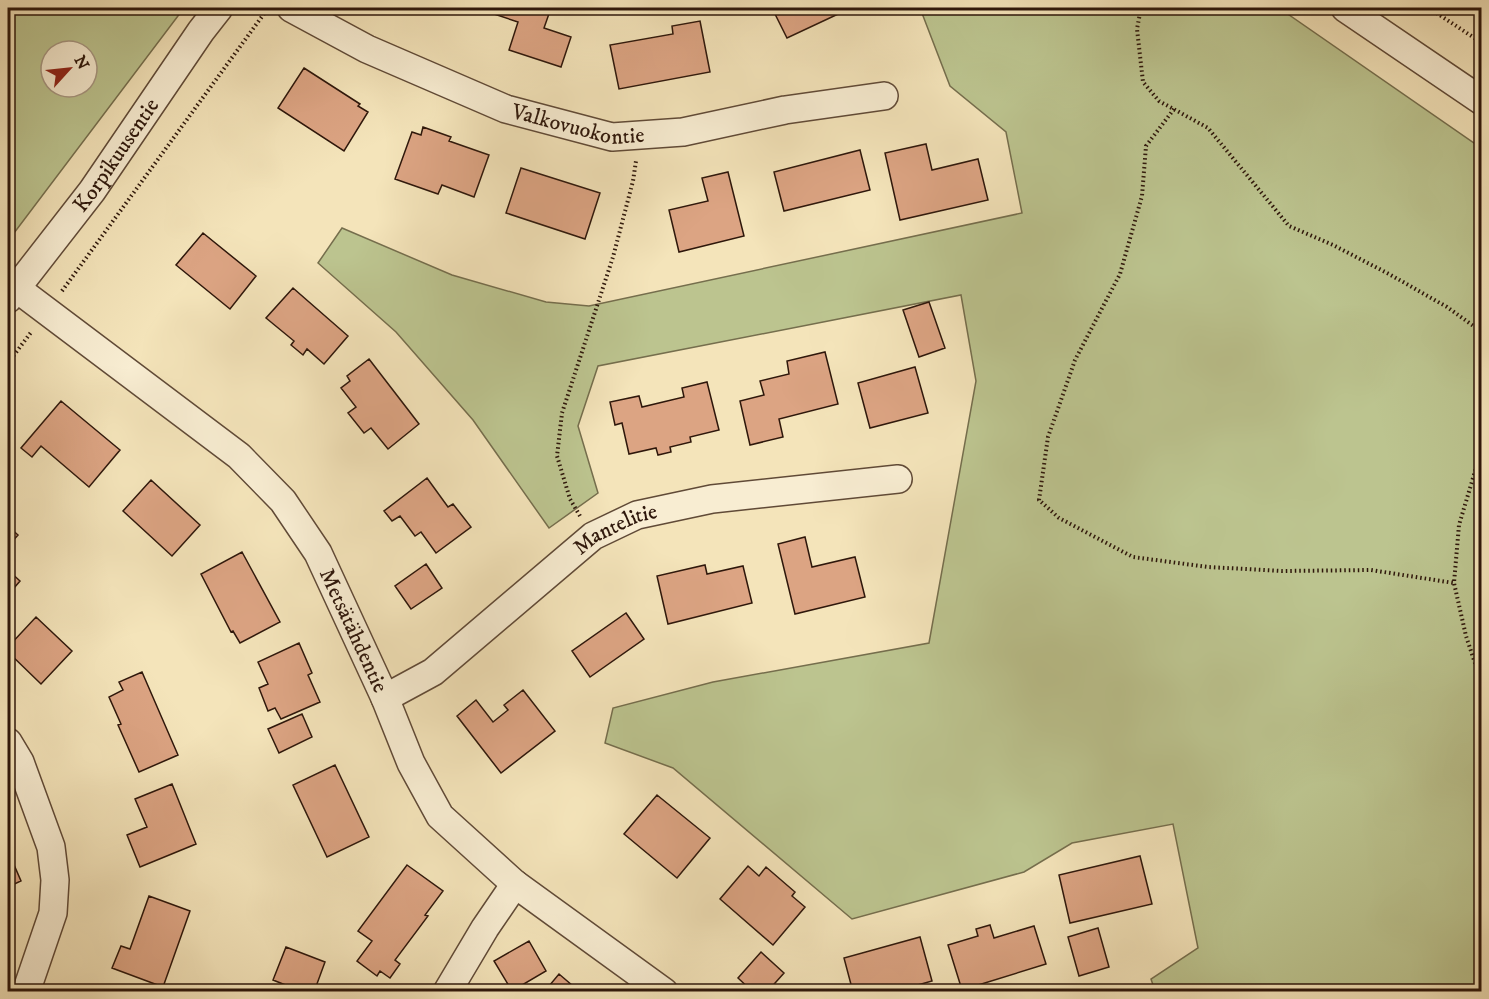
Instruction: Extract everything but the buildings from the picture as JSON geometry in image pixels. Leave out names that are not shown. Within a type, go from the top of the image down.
[{"type":"street","name":"Korpikuusentie","points":[[12,294],[92,191],[219,8]]},
{"type":"street","name":"Valkovuokontie","points":[[291,8],[367,50],[506,109],[612,137],[683,132],[785,110],[884,96]]},
{"type":"street","points":[[1346,8],[1482,101]]},
{"type":"street","name":"Metsätähdentie","points":[[12,294],[47,312],[239,456],[283,501],[318,553],[385,698],[411,763],[440,816],[515,884],[664,992]]},
{"type":"street","name":"Mantelitie","points":[[385,698],[434,672],[593,537],[637,515],[712,499],[898,479]]},
{"type":"street","points":[[8,742],[20,762],[48,837],[55,880],[53,913],[26,992]]},
{"type":"street","points":[[447,992],[485,928],[515,884]]},
{"type":"path","points":[[8,363],[269,8]]},
{"type":"path","points":[[1141,8],[1137,29],[1143,82],[1159,101],[1208,128],[1289,226],[1389,274],[1447,307],[1482,332]]},
{"type":"path","points":[[1429,8],[1482,43]]},
{"type":"path","points":[[1174,109],[1146,146],[1142,196],[1120,274],[1075,360],[1048,437],[1039,500],[1059,518],[1133,557],[1208,567],[1282,571],[1371,570],[1454,583]]},
{"type":"path","points":[[593,537],[570,499],[557,456],[559,434],[562,413],[613,256],[633,181],[640,135]]},
{"type":"path","points":[[1482,448],[1460,525],[1454,583],[1466,636],[1482,684]]},
{"type":"green space","points":[[8,8],[184,8],[8,241]]},
{"type":"green space","points":[[920,8],[1279,8],[1481,148],[1481,991],[1155,991],[1151,979],[1198,948],[1173,824],[1072,843],[1024,872],[852,919],[673,768],[605,743],[613,708],[713,682],[929,643],[976,381],[961,295],[598,366],[578,426],[598,493],[549,528],[473,420],[396,332],[318,263],[342,228],[452,275],[546,302],[589,306],[1022,213],[1006,132],[950,86]]}]
